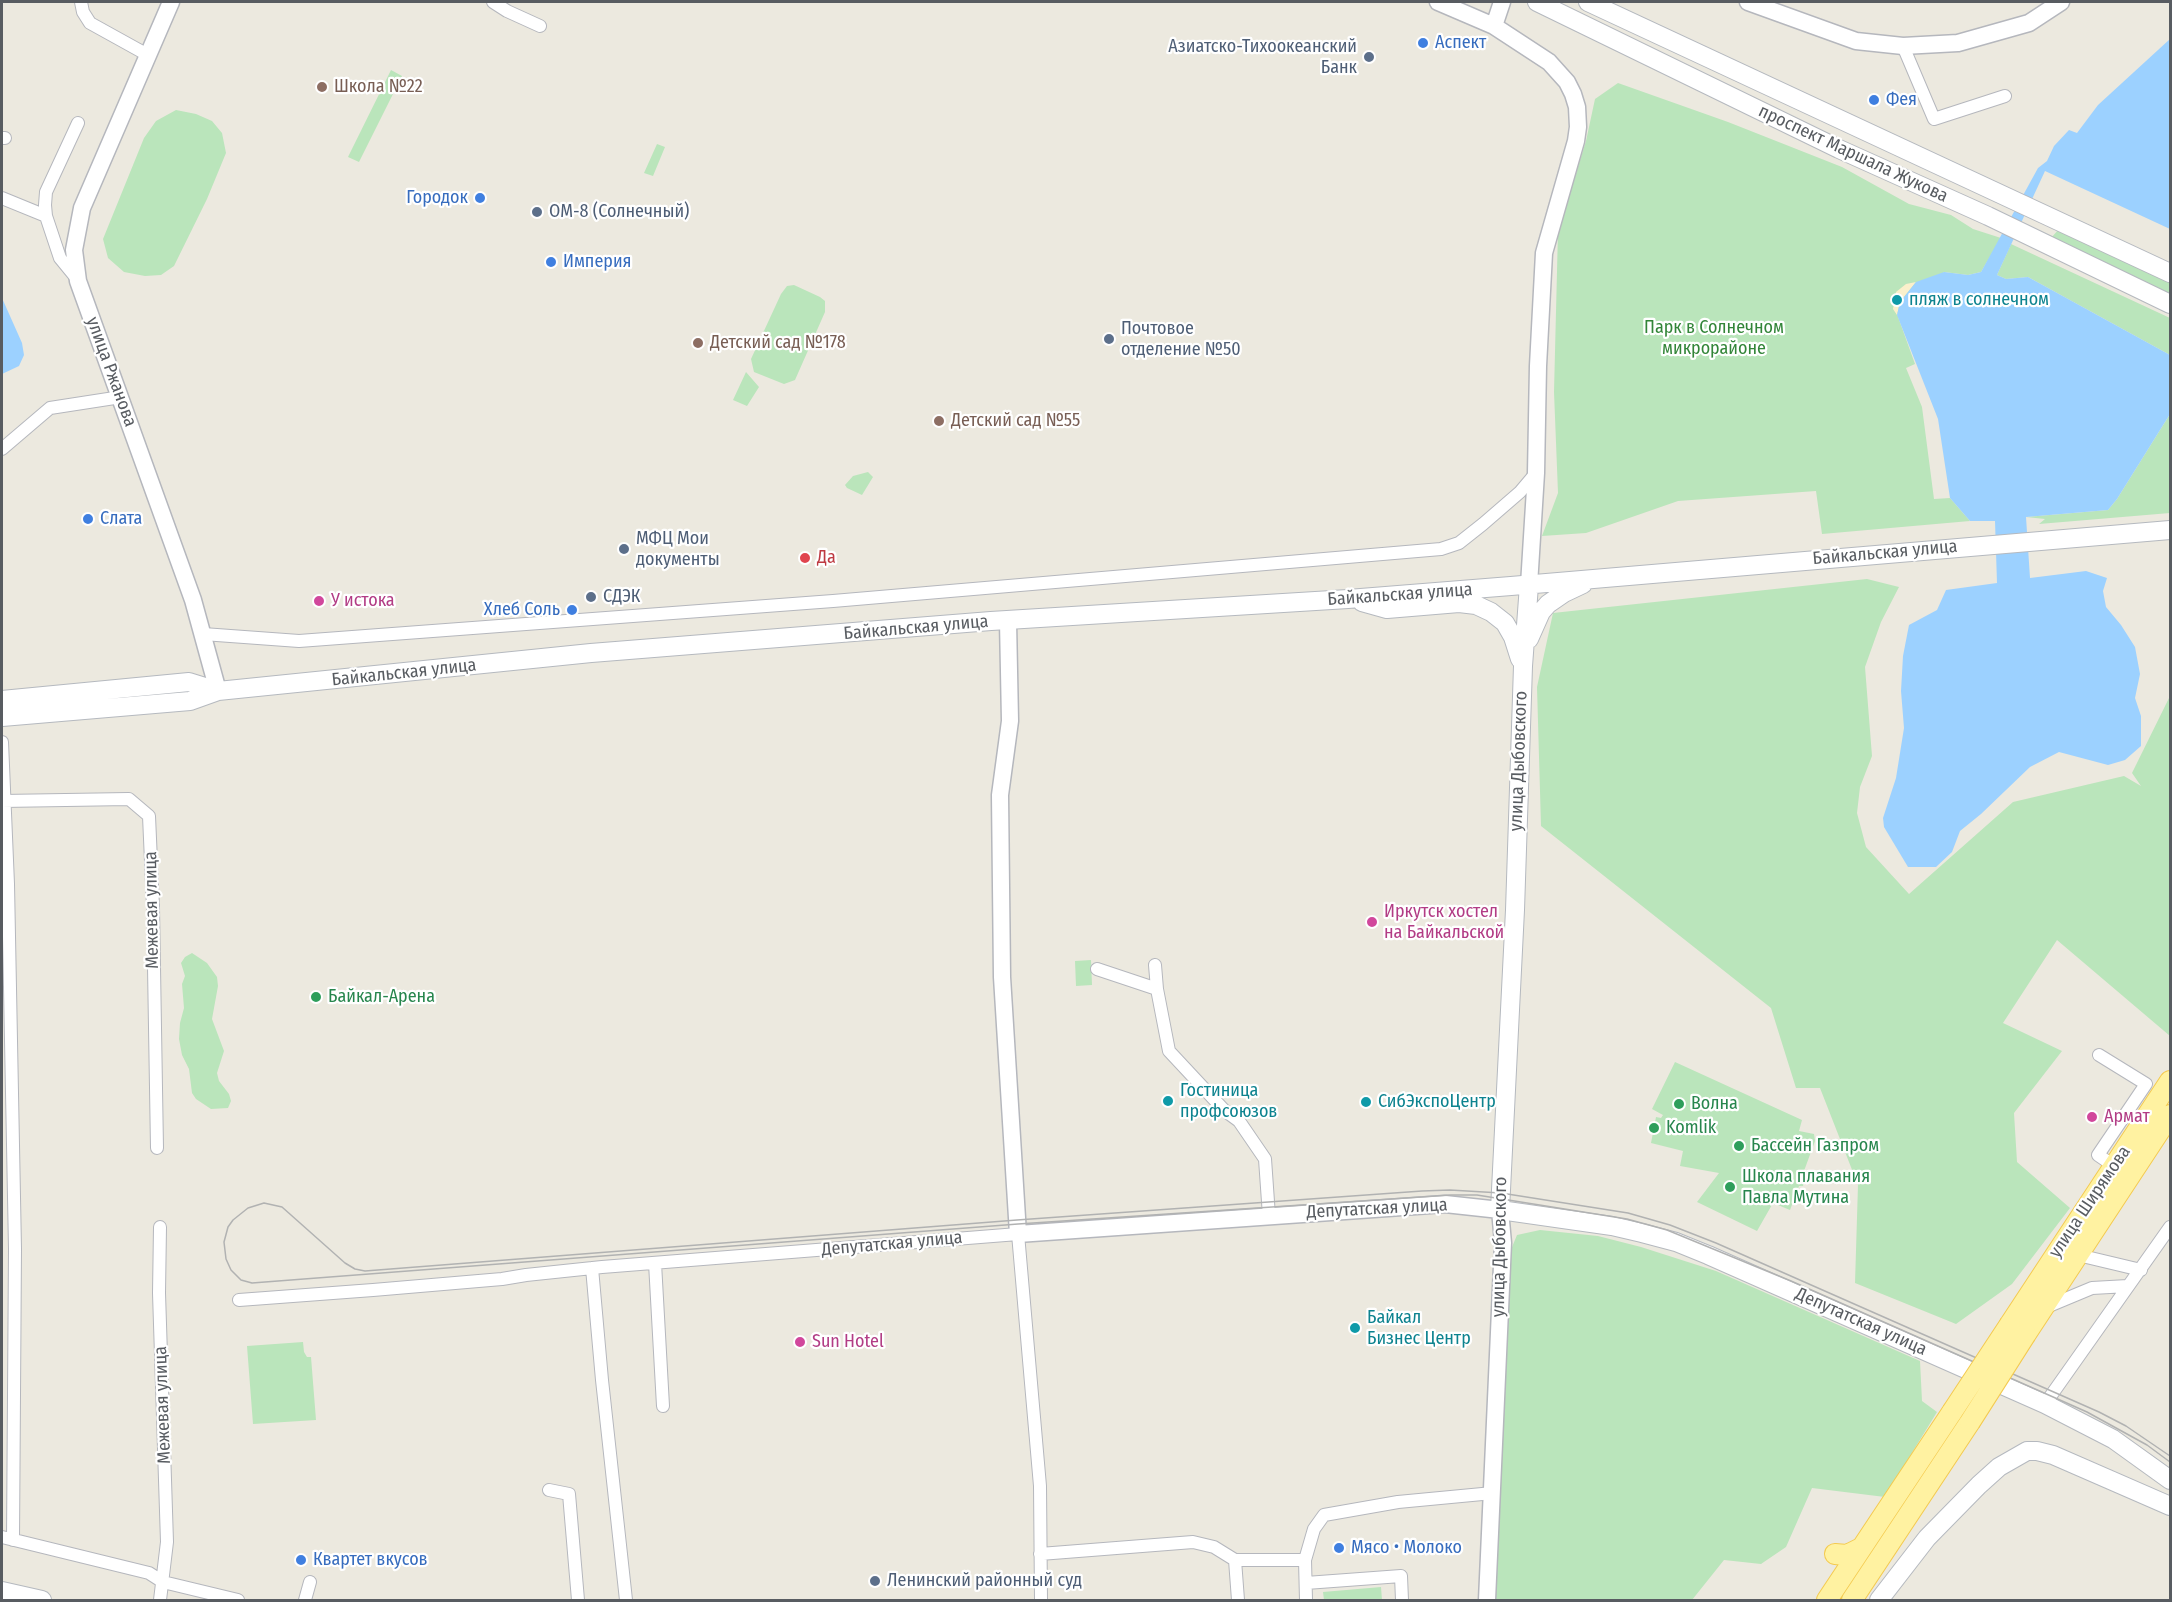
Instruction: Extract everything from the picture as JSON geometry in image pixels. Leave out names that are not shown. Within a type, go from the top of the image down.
[{"type":"main road","name":"проспект Маршала Жукова","points":[[1537,2],[1832,146],[1988,216],[2170,304]]},
{"type":"main road","name":"проспект Маршала Жукова","points":[[1588,2],[2170,273]]},
{"type":"main road","name":"Байкальская улица","points":[[2,717],[190,701],[218,691],[591,653],[1529,585],[1983,544],[2170,530]]},
{"type":"main road","points":[[1523,659],[1541,612],[1564,592],[1591,580]]},
{"type":"main road","name":"улица Дыбовского","points":[[1500,1210],[1515,910],[1523,659],[1529,585]]},
{"type":"main road","points":[[1348,599],[1387,609],[1458,603],[1476,605],[1491,612],[1505,623],[1523,659]]},
{"type":"main road","name":"Байкальская улица","points":[[2,700],[189,682],[218,691]]},
{"type":"main road","name":"улица Ширямова","points":[[2018,1329],[2057,1270],[2114,1166],[2170,1081]]},
{"type":"main road","name":"улица Ширямова","points":[[2018,1329],[2043,1308],[2057,1270],[2078,1255],[2170,1115]]},
{"type":"main road","name":"Депутатская улица","points":[[1500,1210],[1612,1226],[1676,1242],[2090,1425],[2125,1446],[2170,1480]]},
{"type":"main road","points":[[1827,1600],[1952,1412],[2018,1329]]},
{"type":"main road","points":[[1852,1600],[1971,1422],[2018,1329]]},
{"type":"main road","points":[[2121,1485],[2141,1481],[2145,1473],[2144,1467],[2125,1446]]},
{"type":"main road","points":[[1879,1600],[1927,1538],[1979,1485],[2014,1457],[2032,1450],[2052,1455],[2170,1506]]},
{"type":"main road","points":[[1835,1554],[1847,1555],[1861,1548]]},
{"type":"main road","points":[[2,1591],[42,1600]]},
{"type":"street","points":[[81,2],[83,12],[90,23],[146,54]]},
{"type":"street","name":"улица Ржанова","points":[[171,2],[146,54],[82,208],[74,250],[78,281],[121,397],[203,634],[218,691]]},
{"type":"street","points":[[493,2],[540,26]]},
{"type":"street","name":"улица Дыбовского","points":[[1438,2],[1494,26],[1549,62],[1567,82],[1577,107],[1576,141],[1544,253],[1538,366],[1536,473],[1529,585]]},
{"type":"street","points":[[1494,26],[1502,2]]},
{"type":"street","points":[[1748,2],[1856,40],[1903,46],[1958,43],[2029,23],[2061,2]]},
{"type":"street","points":[[1903,46],[1934,119],[2005,96]]},
{"type":"street","points":[[78,123],[46,192],[46,216],[60,258],[78,281]]},
{"type":"street","points":[[2,198],[46,216]]},
{"type":"street","points":[[2,449],[50,408],[121,397]]},
{"type":"street","points":[[203,634],[299,641],[833,601],[1441,549],[1459,543],[1483,524],[1520,492],[1536,473]]},
{"type":"street","points":[[1008,621],[1010,721],[1000,795],[1001,953],[1018,1234],[1040,1486],[1041,1600]]},
{"type":"street","points":[[2,742],[15,1249],[7,1539],[149,1573],[163,1582],[238,1600]]},
{"type":"street","name":"Межевая улица","points":[[3,801],[129,799],[149,816],[153,907],[157,1148]]},
{"type":"street","points":[[1155,965],[1157,989],[1169,1051],[1224,1110],[1239,1121],[1265,1159],[1269,1215]]},
{"type":"street","points":[[1096,969],[1157,989]]},
{"type":"street","points":[[2099,1055],[2146,1084],[2098,1155],[2114,1166]]},
{"type":"street","name":"Депутатская улица","points":[[239,1300],[502,1279],[592,1268],[1269,1215],[1445,1204],[1500,1210]]},
{"type":"street","name":"улица Дыбовского","points":[[1487,1600],[1503,1243],[1500,1210]]},
{"type":"street","name":"Межевая улица","points":[[160,1227],[159,1293],[167,1542],[160,1600]]},
{"type":"street","points":[[2045,1404],[2170,1227]]},
{"type":"street","points":[[2078,1255],[2141,1270]]},
{"type":"street","points":[[655,1263],[663,1406]]},
{"type":"street","points":[[592,1268],[626,1600]]},
{"type":"street","points":[[2043,1308],[2092,1288],[2128,1286]]},
{"type":"street","points":[[549,1490],[569,1494],[578,1600]]},
{"type":"street","points":[[1306,1600],[1305,1560],[1314,1529],[1324,1515],[1398,1502],[1493,1493]]},
{"type":"street","points":[[1040,1554],[1193,1542],[1214,1547],[1234,1560],[1305,1560]]},
{"type":"street","points":[[1234,1560],[1238,1600]]},
{"type":"street","points":[[1306,1583],[1401,1576],[1402,1600]]},
{"type":"street","points":[[305,1600],[310,1582]]},
{"type":"green space","points":[[391,70],[402,76],[359,162],[348,157]]},
{"type":"green space","name":"Парк в Солнечном микрорайоне","points":[[1618,83],[1728,122],[1842,167],[1909,204],[1951,215],[1973,229],[2001,238],[1981,272],[1968,275],[1944,272],[1897,314],[1915,364],[1906,368],[1922,407],[1934,499],[1950,498],[1970,521],[1822,534],[1816,491],[1678,501],[1586,533],[1542,536],[1558,493],[1554,392],[1558,231],[1586,141],[1595,99]]},
{"type":"green space","points":[[176,110],[196,114],[212,121],[222,133],[226,153],[207,199],[174,266],[161,275],[145,276],[124,272],[108,258],[103,239],[144,138],[156,121]]},
{"type":"green space","points":[[657,144],[665,147],[653,176],[644,173]]},
{"type":"green space","points":[[2059,229],[2170,281],[2170,295],[2051,238]]},
{"type":"green space","points":[[2011,244],[2170,318],[2170,355],[2028,277],[2006,279],[1997,275]]},
{"type":"green space","points":[[794,285],[825,301],[825,312],[795,380],[784,384],[754,372],[751,359],[781,294],[787,286]]},
{"type":"green space","points":[[746,372],[759,387],[747,406],[733,400]]},
{"type":"green space","points":[[2170,414],[2170,513],[2039,524],[2045,519],[2026,517],[2108,510]]},
{"type":"green space","points":[[868,472],[873,477],[862,495],[845,485],[853,476]]},
{"type":"green space","points":[[1867,579],[1899,587],[1881,622],[1865,667],[1872,756],[1860,787],[1857,813],[1866,847],[1909,894],[2013,802],[2124,776],[2141,786],[2132,773],[2170,696],[2170,1036],[2057,940],[2003,1023],[2062,1051],[2014,1113],[2017,1162],[2070,1208],[2012,1284],[1956,1324],[1855,1283],[1858,1185],[1820,1088],[1796,1088],[1771,1008],[1541,826],[1537,687],[1553,613]]},
{"type":"green space","points":[[192,953],[207,963],[217,977],[218,986],[212,1019],[224,1051],[217,1073],[219,1081],[229,1094],[231,1101],[228,1108],[211,1109],[196,1099],[192,1093],[189,1069],[182,1055],[179,1039],[184,1008],[182,984],[185,976],[181,963]]},
{"type":"green space","points":[[1091,960],[1092,985],[1076,986],[1075,961]]},
{"type":"green space","name":"Бассейн Газпром","points":[[1675,1062],[1802,1120],[1799,1131],[1814,1134],[1815,1141],[1804,1171],[1806,1172],[1803,1186],[1799,1186],[1790,1210],[1773,1203],[1757,1231],[1697,1202],[1719,1173],[1680,1166],[1683,1151],[1651,1143],[1656,1117],[1661,1118],[1663,1115],[1652,1109]]},
{"type":"green space","points":[[1540,1230],[1598,1236],[1716,1271],[1920,1361],[1922,1401],[1937,1412],[1885,1497],[1812,1488],[1786,1547],[1761,1564],[1724,1560],[1692,1600],[1495,1600],[1510,1252],[1517,1235]]},
{"type":"green space","points":[[303,1342],[304,1352],[307,1357],[311,1357],[316,1420],[253,1424],[247,1346]]},
{"type":"green space","points":[[1381,1587],[1382,1600],[1324,1600],[1323,1592]]},
{"type":"sand","name":"пляж в солнечном","points":[[1916,282],[1900,302],[1897,315],[1893,309],[1896,292],[1906,284]]},
{"type":"water","points":[[2170,39],[2170,229],[2045,171],[1997,275],[2006,279],[2028,277],[2170,355],[2170,414],[2108,510],[2026,517],[2030,578],[2086,571],[2107,578],[2103,591],[2106,607],[2135,647],[2140,674],[2135,698],[2141,716],[2141,746],[2125,760],[2108,765],[2059,752],[2030,767],[1960,831],[1952,852],[1936,867],[1908,867],[1884,827],[1883,818],[1896,778],[1904,728],[1901,691],[1903,656],[1909,625],[1937,610],[1946,590],[1997,583],[1995,521],[1970,521],[1950,498],[1938,419],[1897,315],[1900,302],[1916,282],[1944,272],[1968,275],[1981,272],[2038,168],[2047,161],[2054,146],[2069,130],[2077,133],[2098,105]]},
{"type":"water","points":[[2,298],[22,343],[24,355],[19,366],[2,374]]},
{"type":"tram line","points":[[2170,1456],[2126,1426],[2099,1412],[1716,1243],[1670,1225],[1628,1213],[1501,1193],[1422,1191],[365,1271],[355,1269],[345,1263],[282,1207],[264,1203],[248,1208],[233,1220],[228,1227],[224,1242],[226,1259],[231,1270],[241,1280],[252,1283],[1018,1224],[1477,1195],[1627,1219],[1667,1230],[1791,1281],[2087,1412],[2147,1445],[2170,1462]]},
{"type":"place","name":"Аспект","points":[[1423,43]]},
{"type":"place","name":"Азиатско-Тихоокеанский Банк","points":[[1369,57]]},
{"type":"place","name":"Школа №22","points":[[322,87]]},
{"type":"place","name":"Фея","points":[[1874,100]]},
{"type":"place","name":"Городок","points":[[480,198]]},
{"type":"place","name":"ОМ-8 (Солнечный)","points":[[537,212]]},
{"type":"place","name":"Империя","points":[[551,262]]},
{"type":"place","name":"пляж в солнечном","points":[[1897,300]]},
{"type":"place","name":"Почтовое отделение №50","points":[[1109,339]]},
{"type":"place","name":"Детский сад №178","points":[[698,343]]},
{"type":"place","name":"Детский сад №55","points":[[939,421]]},
{"type":"place","name":"Слата","points":[[88,519]]},
{"type":"place","name":"МФЦ Мои документы","points":[[624,549]]},
{"type":"place","name":"Да","points":[[805,558]]},
{"type":"place","name":"СДЭК","points":[[591,597]]},
{"type":"place","name":"У истока","points":[[319,601]]},
{"type":"place","name":"Хлеб Соль","points":[[572,610]]},
{"type":"place","name":"Иркутск хостел на Байкальской","points":[[1372,922]]},
{"type":"place","name":"Байкал-Арена","points":[[316,997]]},
{"type":"place","name":"Гостиница профсоюзов","points":[[1168,1101]]},
{"type":"place","name":"СибЭкспоЦентр","points":[[1366,1102]]},
{"type":"place","name":"Волна","points":[[1679,1104]]},
{"type":"place","name":"Армат","points":[[2092,1117]]},
{"type":"place","name":"Komlik","points":[[1654,1128]]},
{"type":"place","name":"Бассейн Газпром","points":[[1739,1146]]},
{"type":"place","name":"Школа плавания Павла Мутина","points":[[1730,1187]]},
{"type":"place","name":"Байкал Бизнес Центр","points":[[1355,1328]]},
{"type":"place","name":"Sun Hotel","points":[[800,1342]]},
{"type":"place","name":"Мясо • Молоко","points":[[1339,1548]]},
{"type":"place","name":"Квартет вкусов","points":[[301,1560]]},
{"type":"place","name":"Ленинский районный суд","points":[[875,1581]]}]
